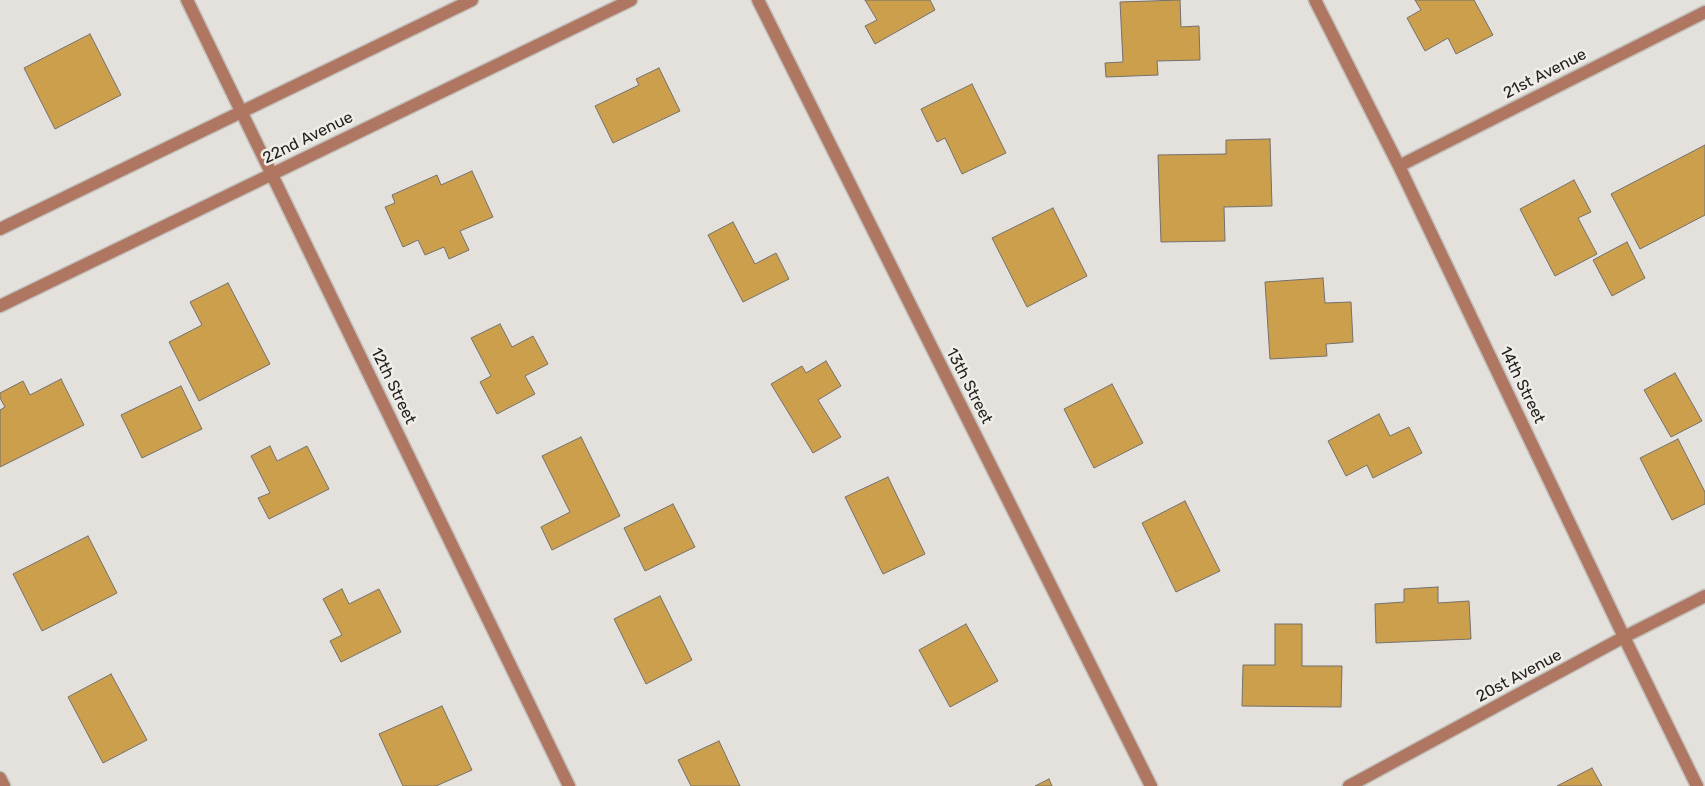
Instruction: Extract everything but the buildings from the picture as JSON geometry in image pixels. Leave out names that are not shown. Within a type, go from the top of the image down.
[{"type":"street","name":"12th Street","points":[[187,0],[569,786]]},
{"type":"street","points":[[0,229],[472,0]]},
{"type":"street","name":"22nd Avenue","points":[[0,306],[631,0]]},
{"type":"street","name":"13th Street","points":[[758,0],[1151,786]]},
{"type":"street","name":"14th Street","points":[[1315,0],[1399,166],[1624,637],[1698,786]]},
{"type":"street","name":"21st Avenue","points":[[1399,166],[1705,12]]},
{"type":"street","name":"20st Avenue","points":[[1349,786],[1624,637],[1705,596]]},
{"type":"street","points":[[0,778],[4,786]]}]
